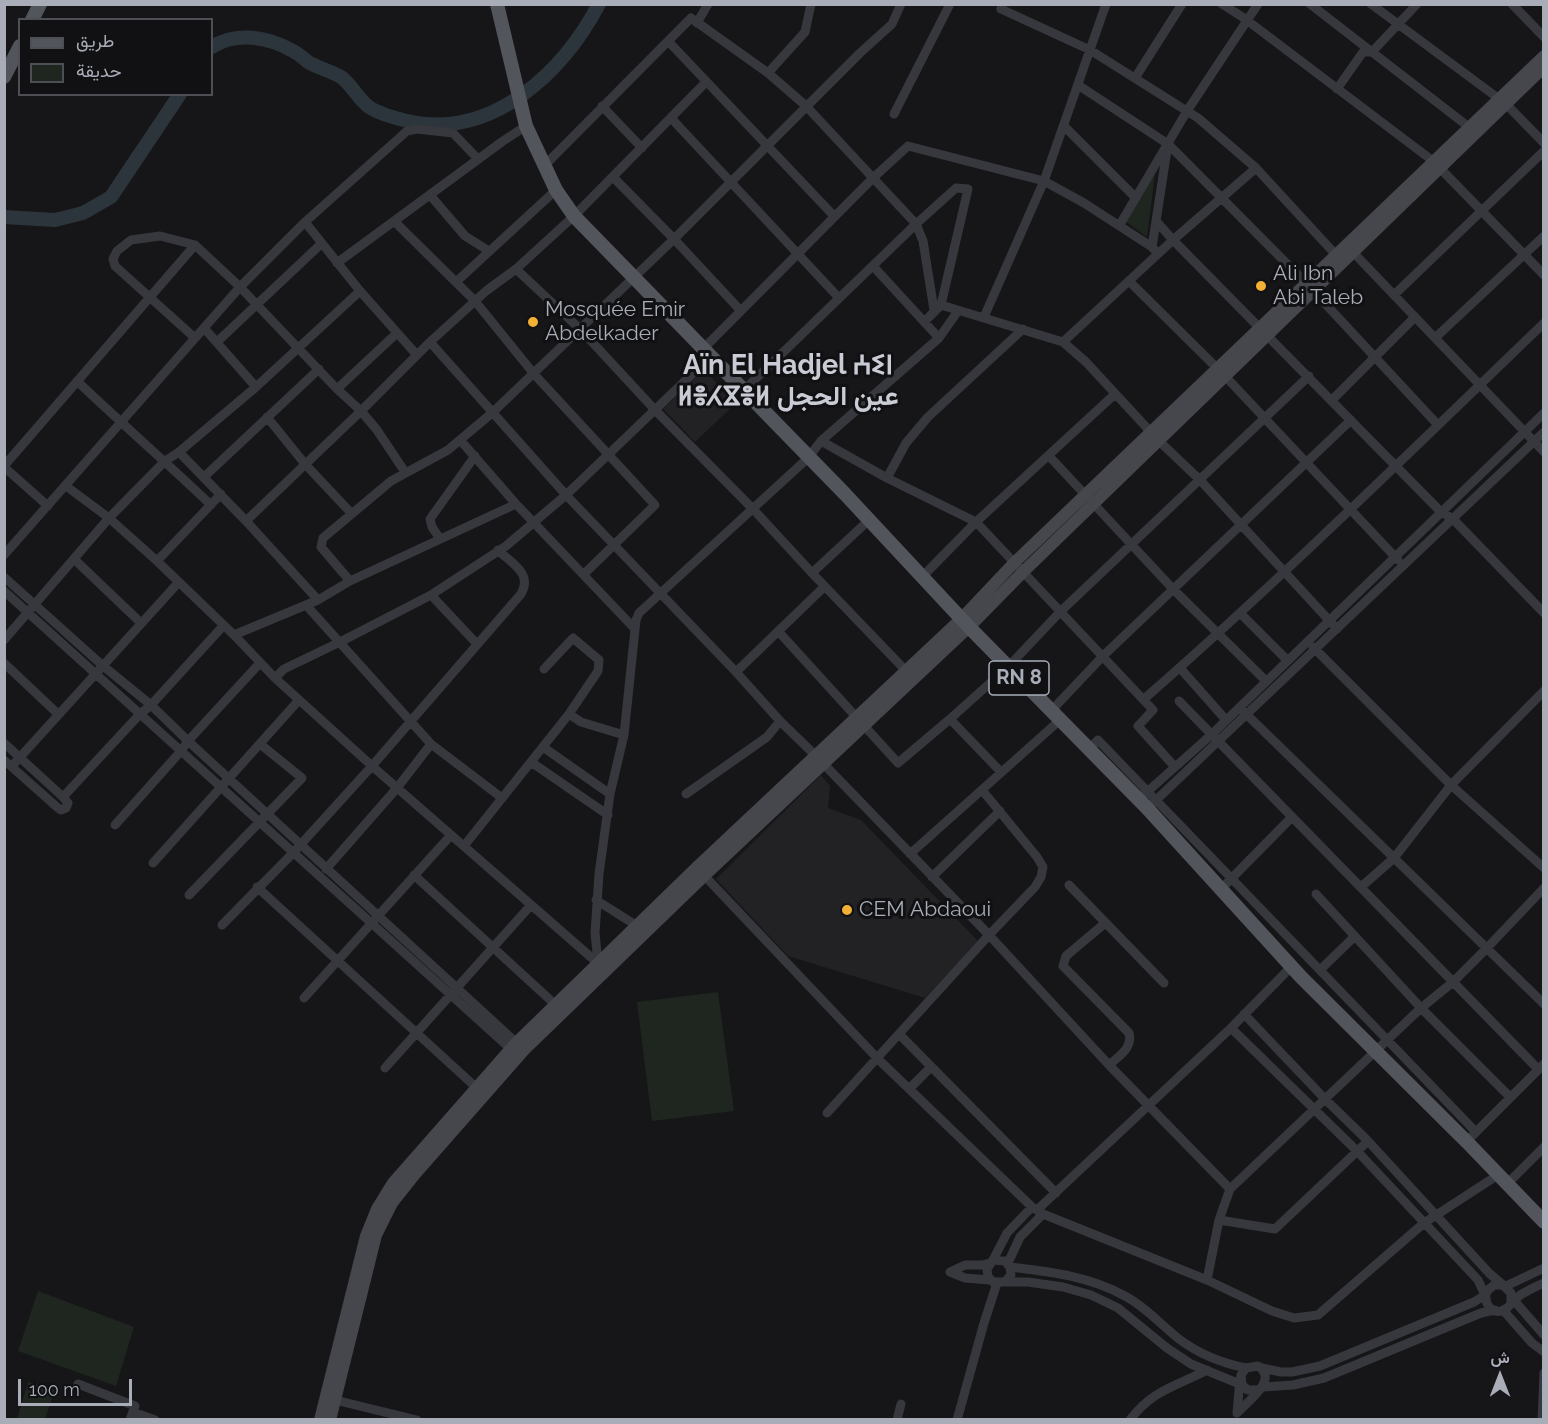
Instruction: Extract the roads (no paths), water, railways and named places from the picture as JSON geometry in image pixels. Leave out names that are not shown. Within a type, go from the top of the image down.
[{"type":"main road","points":[[33,18],[40,4]]},
{"type":"main road","name":"RN 8","points":[[497,4],[525,121],[556,190],[574,216],[1008,667],[1089,749],[1147,800],[1221,889],[1301,977],[1376,1051],[1471,1137],[1502,1179],[1544,1222]]},
{"type":"main road","points":[[4,77],[18,50]]},
{"type":"main road","points":[[320,1419],[366,1236],[377,1209],[393,1183],[517,1049],[642,929],[815,755],[861,721],[910,675],[1502,101],[1544,56]]},
{"type":"main road","points":[[1502,101],[1544,68]]},
{"type":"main road","points":[[1309,287],[1336,255],[1349,248]]},
{"type":"main road","points":[[700,871],[824,765],[861,721]]},
{"type":"main road","points":[[330,1419],[376,1235],[393,1203],[414,1173],[480,1091]]},
{"type":"street","points":[[698,23],[708,4]]},
{"type":"street","points":[[768,73],[805,32],[811,4]]},
{"type":"street","points":[[350,581],[323,552],[321,543],[323,538],[405,472],[448,450],[492,413],[581,330],[860,52],[892,24],[902,4]]},
{"type":"street","points":[[894,114],[950,4]]},
{"type":"street","points":[[1003,4],[1001,9],[1090,50],[1198,118],[1256,168],[1336,255]]},
{"type":"street","points":[[984,317],[1044,181],[1106,4]]},
{"type":"street","points":[[1135,78],[1182,4]]},
{"type":"street","points":[[1222,4],[1436,164],[1544,275]]},
{"type":"street","points":[[1119,226],[1187,111],[1258,4]]},
{"type":"street","points":[[1310,4],[1472,130]]},
{"type":"street","points":[[1371,4],[1397,26],[1502,101],[1544,143]]},
{"type":"street","points":[[1337,88],[1363,52],[1372,52],[1417,4]]},
{"type":"street","points":[[1512,4],[1544,38]]},
{"type":"street","points":[[544,166],[691,18],[768,73],[806,106],[916,224],[923,242],[938,308]]},
{"type":"street","points":[[668,41],[834,216]]},
{"type":"street","points":[[246,521],[361,411],[416,354],[574,216],[706,82]]},
{"type":"street","points":[[1078,86],[1168,144],[1309,287],[1438,425]]},
{"type":"street","points":[[602,106],[642,148]]},
{"type":"street","points":[[671,118],[839,298]]},
{"type":"street","points":[[337,263],[478,159],[525,121]]},
{"type":"street","points":[[1064,126],[1136,198]]},
{"type":"street","points":[[4,555],[240,287],[305,222],[411,130],[453,133],[478,159]]},
{"type":"street","points":[[1155,251],[1156,221],[1168,144]]},
{"type":"street","points":[[275,678],[284,669],[430,595],[498,550],[567,495],[655,410],[741,311],[834,216],[908,146],[1044,181],[1084,203],[1155,251]]},
{"type":"street","points":[[1394,295],[1544,152]]},
{"type":"street","points":[[1063,342],[1129,282],[1155,251],[1173,240],[1256,168]]},
{"type":"street","points":[[613,177],[674,238],[741,311]]},
{"type":"street","points":[[743,392],[956,188],[969,189],[938,308],[924,322]]},
{"type":"street","points":[[456,282],[556,190]]},
{"type":"street","points":[[430,195],[465,236],[489,251]]},
{"type":"street","points":[[394,221],[475,301],[534,374],[655,505],[584,574]]},
{"type":"street","points":[[1156,221],[1441,512],[1453,519],[1544,613]]},
{"type":"street","points":[[305,222],[360,291],[416,354]]},
{"type":"street","points":[[195,338],[115,266],[113,259],[117,251],[130,240],[160,236],[195,245],[240,287],[337,389],[361,411],[377,430],[405,472]]},
{"type":"street","points":[[1435,338],[1544,236]]},
{"type":"street","points":[[217,342],[321,244]]},
{"type":"street","points":[[48,506],[4,467],[195,245]]},
{"type":"street","points":[[1349,248],[1544,452]]},
{"type":"street","points":[[873,266],[939,338]]},
{"type":"street","points":[[516,269],[581,330],[910,675]]},
{"type":"street","points":[[1129,282],[1221,372],[1403,566]]},
{"type":"street","points":[[4,640],[109,518],[165,461],[179,452],[256,387],[360,291]]},
{"type":"street","points":[[938,308],[984,317],[1063,342],[1086,362],[1200,480],[1337,629]]},
{"type":"street","points":[[601,967],[595,933],[596,900],[610,794],[624,735],[635,628],[639,614],[808,458],[821,441],[939,338],[958,311]]},
{"type":"street","points":[[1332,400],[1415,318]]},
{"type":"street","points":[[1144,699],[1240,613],[1544,323]]},
{"type":"street","points":[[204,328],[256,387]]},
{"type":"street","points":[[887,478],[906,443],[928,417],[1023,329]]},
{"type":"street","points":[[337,389],[397,333]]},
{"type":"street","points":[[429,342],[567,495],[780,721],[1230,1189]]},
{"type":"street","points":[[204,477],[319,369]]},
{"type":"street","points":[[778,631],[898,763],[1008,667],[1060,612],[1309,376]]},
{"type":"street","points":[[77,381],[211,505]]},
{"type":"street","points":[[922,577],[975,522],[1115,394]]},
{"type":"street","points":[[1147,800],[1175,767],[1214,738],[1226,720],[1243,711],[1266,681],[1287,660],[1544,414]]},
{"type":"street","points":[[267,417],[304,464],[352,514]]},
{"type":"street","points":[[910,854],[1001,772],[1056,715],[1103,656],[1351,420]]},
{"type":"street","points":[[1147,800],[1243,711],[1315,650],[1544,432]]},
{"type":"street","points":[[461,441],[516,504],[635,628]]},
{"type":"street","points":[[821,441],[887,478],[975,522],[1153,710],[1138,726],[1175,767]]},
{"type":"street","points":[[179,452],[318,600]]},
{"type":"street","points":[[440,539],[430,519],[475,456]]},
{"type":"street","points":[[1048,456],[1173,588],[1266,681]]},
{"type":"street","points":[[66,486],[109,518],[157,561],[299,700],[601,967]]},
{"type":"street","points":[[157,561],[221,495]]},
{"type":"street","points":[[234,635],[318,600],[350,581],[516,504]]},
{"type":"street","points":[[812,573],[869,520]]},
{"type":"street","points":[[222,925],[301,845],[521,594],[527,581],[524,574],[498,550]]},
{"type":"street","points":[[74,559],[141,623]]},
{"type":"street","points":[[4,577],[152,705],[229,779],[293,853],[375,919]]},
{"type":"street","points":[[4,743],[20,757],[63,797],[68,804],[66,808],[61,810],[8,763],[20,757],[102,664],[178,583]]},
{"type":"street","points":[[736,672],[824,587]]},
{"type":"street","points":[[4,591],[221,788],[301,845],[375,919],[517,1049]]},
{"type":"street","points":[[430,595],[477,644]]},
{"type":"street","points":[[306,605],[431,744],[502,798]]},
{"type":"street","points":[[1240,613],[1287,660]]},
{"type":"street","points":[[63,797],[140,714],[152,705],[223,626]]},
{"type":"street","points":[[464,846],[569,714],[598,671],[599,660],[573,638],[544,669]]},
{"type":"street","points":[[1307,641],[1451,785],[1544,868]]},
{"type":"street","points":[[4,663],[58,714]]},
{"type":"street","points":[[115,825],[259,663]]},
{"type":"street","points":[[1180,668],[1226,720]]},
{"type":"street","points":[[1361,887],[1394,858],[1451,785],[1544,690]]},
{"type":"street","points":[[153,863],[299,700]]},
{"type":"street","points":[[1147,800],[1232,879],[1320,970],[1387,1040],[1471,1137],[1540,1067],[1453,982],[1179,701]]},
{"type":"street","points":[[1243,711],[1544,1004]]},
{"type":"street","points":[[569,714],[580,722],[624,735]]},
{"type":"street","points":[[950,718],[1001,772]]},
{"type":"street","points":[[686,794],[767,737],[780,721]]},
{"type":"street","points":[[189,895],[302,778],[260,744]]},
{"type":"street","points":[[326,868],[397,788],[431,744]]},
{"type":"street","points":[[543,747],[610,794]]},
{"type":"street","points":[[531,762],[608,815]]},
{"type":"street","points":[[827,1113],[900,1035],[988,935],[1035,887],[1041,877],[1043,867],[981,790]]},
{"type":"street","points":[[932,877],[1000,811]]},
{"type":"street","points":[[1221,889],[1292,817]]},
{"type":"street","points":[[304,998],[451,835]]},
{"type":"street","points":[[700,871],[878,1059],[1037,1210],[1207,1280],[1272,1311],[1294,1318],[1317,1315],[1424,1223],[1502,1179],[1544,1147]]},
{"type":"street","points":[[414,875],[559,1008]]},
{"type":"street","points":[[1069,885],[1104,924],[1164,983]]},
{"type":"street","points":[[257,887],[480,1091]]},
{"type":"street","points":[[1207,1280],[1219,1220],[1230,1189],[1421,1008],[1453,982],[1544,888]]},
{"type":"street","points":[[1316,894],[1421,1008],[1510,1098]]},
{"type":"street","points":[[596,900],[642,929]]},
{"type":"street","points":[[385,1068],[531,905]]},
{"type":"street","points":[[1104,924],[1066,956],[1063,966],[1129,1033],[1131,1040],[1129,1046],[1109,1065]]},
{"type":"street","points":[[1320,970],[1354,937]]},
{"type":"street","points":[[998,1282],[987,1273],[1007,1233],[1037,1210],[1149,1106],[1292,966]]},
{"type":"street","points":[[1244,1014],[1368,1141],[1489,1273],[1505,1285],[1512,1300],[1544,1335]]},
{"type":"street","points":[[1231,1028],[1357,1151],[1478,1280],[1487,1304],[1499,1310],[1544,1352]]},
{"type":"street","points":[[900,1035],[1056,1193]]},
{"type":"street","points":[[909,1089],[931,1067]]},
{"type":"street","points":[[1219,1220],[1275,1229],[1368,1141]]},
{"type":"street","points":[[957,1419],[998,1282],[1011,1275],[1009,1265],[1020,1237],[1037,1210]]},
{"type":"street","points":[[1544,1268],[1505,1285],[1494,1285],[1474,1302],[1320,1366],[1292,1372],[1281,1372],[1254,1365],[1246,1368],[1207,1357],[1191,1347],[1148,1310],[1126,1296],[1096,1282],[1066,1274],[1009,1265],[1001,1259],[982,1265],[965,1266],[950,1272],[965,1278],[1064,1287],[1091,1295],[1118,1308],[1167,1348],[1205,1371],[1240,1382],[1248,1390],[1293,1385],[1324,1378],[1481,1313],[1499,1310],[1521,1294],[1544,1283]]},
{"type":"street","points":[[1130,1419],[1138,1408],[1151,1397],[1165,1388],[1205,1371],[1218,1360]]},
{"type":"street","points":[[1236,1416],[1240,1382],[1246,1368]]},
{"type":"street","points":[[1236,1416],[1266,1380],[1262,1368]]},
{"type":"street","points":[[1542,1419],[1544,1373]]},
{"type":"street","points":[[78,1384],[135,1406],[132,1416],[155,1419]]},
{"type":"street","points":[[335,1400],[417,1419]]},
{"type":"street","points":[[897,1419],[901,1404]]},
{"type":"waterway","points":[[213,46],[231,39],[242,38],[274,42],[295,52],[308,62],[341,77],[365,104],[374,110],[412,122],[442,124],[471,120],[498,110],[523,94],[546,75],[566,53],[599,4]]},
{"type":"waterway","points":[[4,217],[55,220],[83,213],[111,197],[179,96]]},
{"type":"place","name":"Ali Ibn Abi Taleb","points":[[1261,286]]},
{"type":"place","name":"Mosquée Emir Abdelkader","points":[[533,322]]},
{"type":"place","name":"CEM Abdaoui","points":[[847,910]]},
{"type":"district","name":"Aïn El Hadjel ⵄⵉⵏ ⵍⴻⵃⴵⴻⵍ عين الحجل","points":[[788,382]]}]
